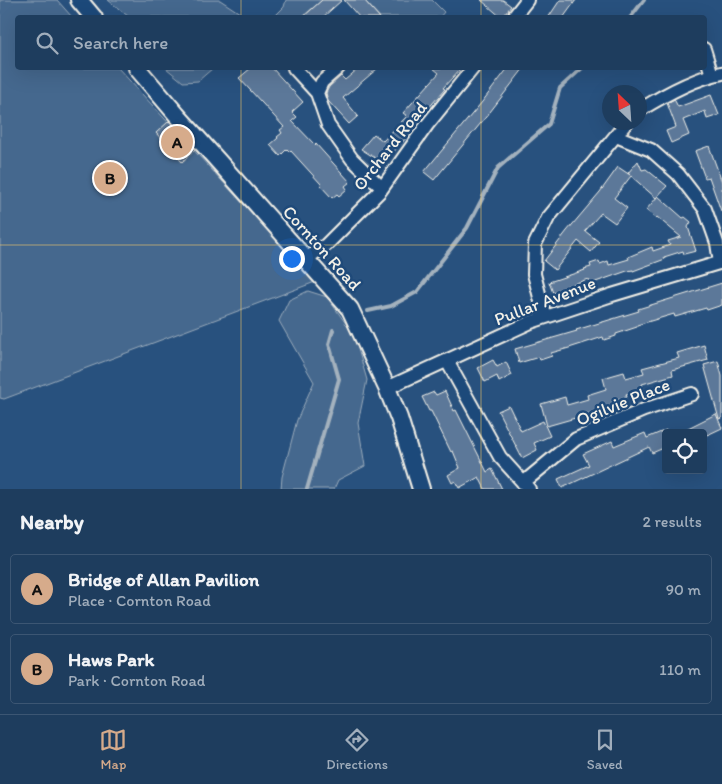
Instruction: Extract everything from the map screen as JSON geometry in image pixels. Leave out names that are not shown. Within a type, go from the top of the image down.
[{"type":"main road","points":[[79,0],[92,15]]},
{"type":"main road","name":"Cornton Road","points":[[138,70],[350,309],[400,418],[421,489]]},
{"type":"street","points":[[515,15],[527,0]]},
{"type":"street","points":[[647,106],[666,94],[717,74],[707,55]]},
{"type":"street","points":[[296,70],[317,93],[328,125],[352,158],[382,188]]},
{"type":"street","points":[[317,93],[322,82],[336,70]]},
{"type":"street","name":"Orchard Road","points":[[306,259],[326,245],[382,188],[427,125],[471,70]]},
{"type":"street","points":[[545,317],[534,274],[535,244],[548,218],[621,130]]},
{"type":"street","points":[[616,136],[651,150],[678,174],[705,209],[717,243],[721,263]]},
{"type":"street","name":"Pullar Avenue","points":[[387,388],[531,322],[612,295],[721,263]]},
{"type":"street","points":[[447,361],[500,457],[526,486]]},
{"type":"street","name":"Ogilvie Place","points":[[526,486],[576,439],[644,410],[692,394]]},
{"type":"shaded area","points":[[0,0],[57,0],[70,15],[15,15],[15,70],[120,70],[315,282],[4,399],[0,398]]},
{"type":"shaded area","points":[[108,0],[220,0],[243,15],[127,15]]},
{"type":"shaded area","points":[[286,0],[322,0],[304,15],[276,15],[284,7]]},
{"type":"shaded area","points":[[364,0],[432,0],[444,12],[442,15],[378,15]]},
{"type":"shaded area","points":[[168,70],[211,70],[198,81],[183,82]]},
{"type":"shaded area","points":[[308,291],[327,297],[354,335],[367,380],[358,423],[365,466],[338,480],[334,489],[281,489],[282,477],[297,420],[314,382],[279,321],[289,300]]},
{"type":"building","points":[[322,0],[342,0],[325,15],[305,15]]},
{"type":"building","points":[[344,0],[364,0],[377,15],[357,15]]},
{"type":"building","points":[[481,0],[503,0],[511,6],[504,15],[498,15]]},
{"type":"building","points":[[560,0],[576,0],[565,15],[550,15]]},
{"type":"building","points":[[249,70],[274,70],[303,102],[292,112],[297,117],[292,121],[316,144],[350,182],[345,186],[347,189],[339,196],[337,194],[332,198],[291,151],[287,149],[280,156],[270,145],[282,133],[280,130],[284,127],[239,78]]},
{"type":"building","points":[[357,70],[376,70],[343,98],[358,116],[349,124],[328,101],[326,93],[329,87],[341,76],[345,80]]},
{"type":"building","points":[[435,70],[459,70],[407,133],[409,135],[383,163],[361,149],[374,134],[383,141],[407,116],[403,113],[439,73]]},
{"type":"building","points":[[506,70],[522,70],[434,180],[424,172]]},
{"type":"building","points":[[711,95],[719,115],[707,119],[705,111],[683,120],[689,135],[671,143],[666,131],[676,127],[667,103],[674,99],[678,107]]},
{"type":"building","points":[[169,121],[195,150],[182,162],[156,133]]},
{"type":"building","points":[[709,146],[722,182],[722,211],[709,177],[705,178],[695,151]]},
{"type":"building","points":[[638,161],[642,170],[646,169],[667,186],[656,198],[631,176],[614,198],[627,208],[615,223],[601,213],[585,231],[599,242],[591,252],[578,241],[555,270],[544,261],[618,167],[630,175],[628,173]]},
{"type":"building","points":[[658,196],[683,218],[685,217],[691,222],[688,227],[696,251],[684,254],[683,251],[633,271],[627,271],[590,284],[588,279],[553,293],[549,282],[585,270],[591,267],[590,264],[599,261],[600,264],[608,261],[609,265],[629,259],[628,257],[652,247],[653,251],[670,245],[668,241],[681,237],[646,210]]},
{"type":"building","points":[[722,283],[722,305],[675,317],[674,314],[637,325],[637,327],[604,340],[603,337],[551,353],[552,356],[540,360],[539,357],[519,363],[515,349],[577,331],[639,311],[638,309]]},
{"type":"building","points":[[704,345],[708,360],[672,370],[673,375],[642,384],[643,389],[626,394],[627,397],[612,401],[614,407],[547,426],[541,404],[565,397],[567,405],[588,399],[587,395],[606,389],[603,378],[624,372],[626,378],[644,373],[642,368],[679,358],[677,353]]},
{"type":"building","points":[[493,360],[497,367],[506,362],[512,375],[499,382],[497,376],[485,382],[478,368]]},
{"type":"building","points":[[718,361],[722,376],[722,418],[719,419],[704,365]]},
{"type":"building","points":[[445,391],[487,472],[492,469],[502,489],[485,489],[479,477],[459,488],[455,481],[452,483],[448,475],[460,468],[453,451],[451,452],[422,397],[434,392],[436,395]]},
{"type":"building","points":[[509,406],[521,431],[543,421],[550,436],[534,443],[537,450],[522,458],[498,411]]},
{"type":"building","points":[[716,414],[722,428],[707,435],[707,429],[686,429]]},
{"type":"building","points":[[662,432],[662,449],[652,453],[649,447],[562,488],[558,479],[589,465],[583,454],[612,441],[614,446],[645,433],[647,438]]},
{"type":"waterway","points":[[632,15],[644,0]]},
{"type":"waterway","points":[[368,311],[391,306],[417,292],[467,228],[498,168],[549,124],[560,88],[580,70]]},
{"type":"waterway","points":[[307,489],[339,379],[329,344],[333,330]]},
{"type":"place","name":"Bridge of Allan Pavilion","points":[[177,142]]},
{"type":"place","name":"Haws Park","points":[[110,178]]}]
